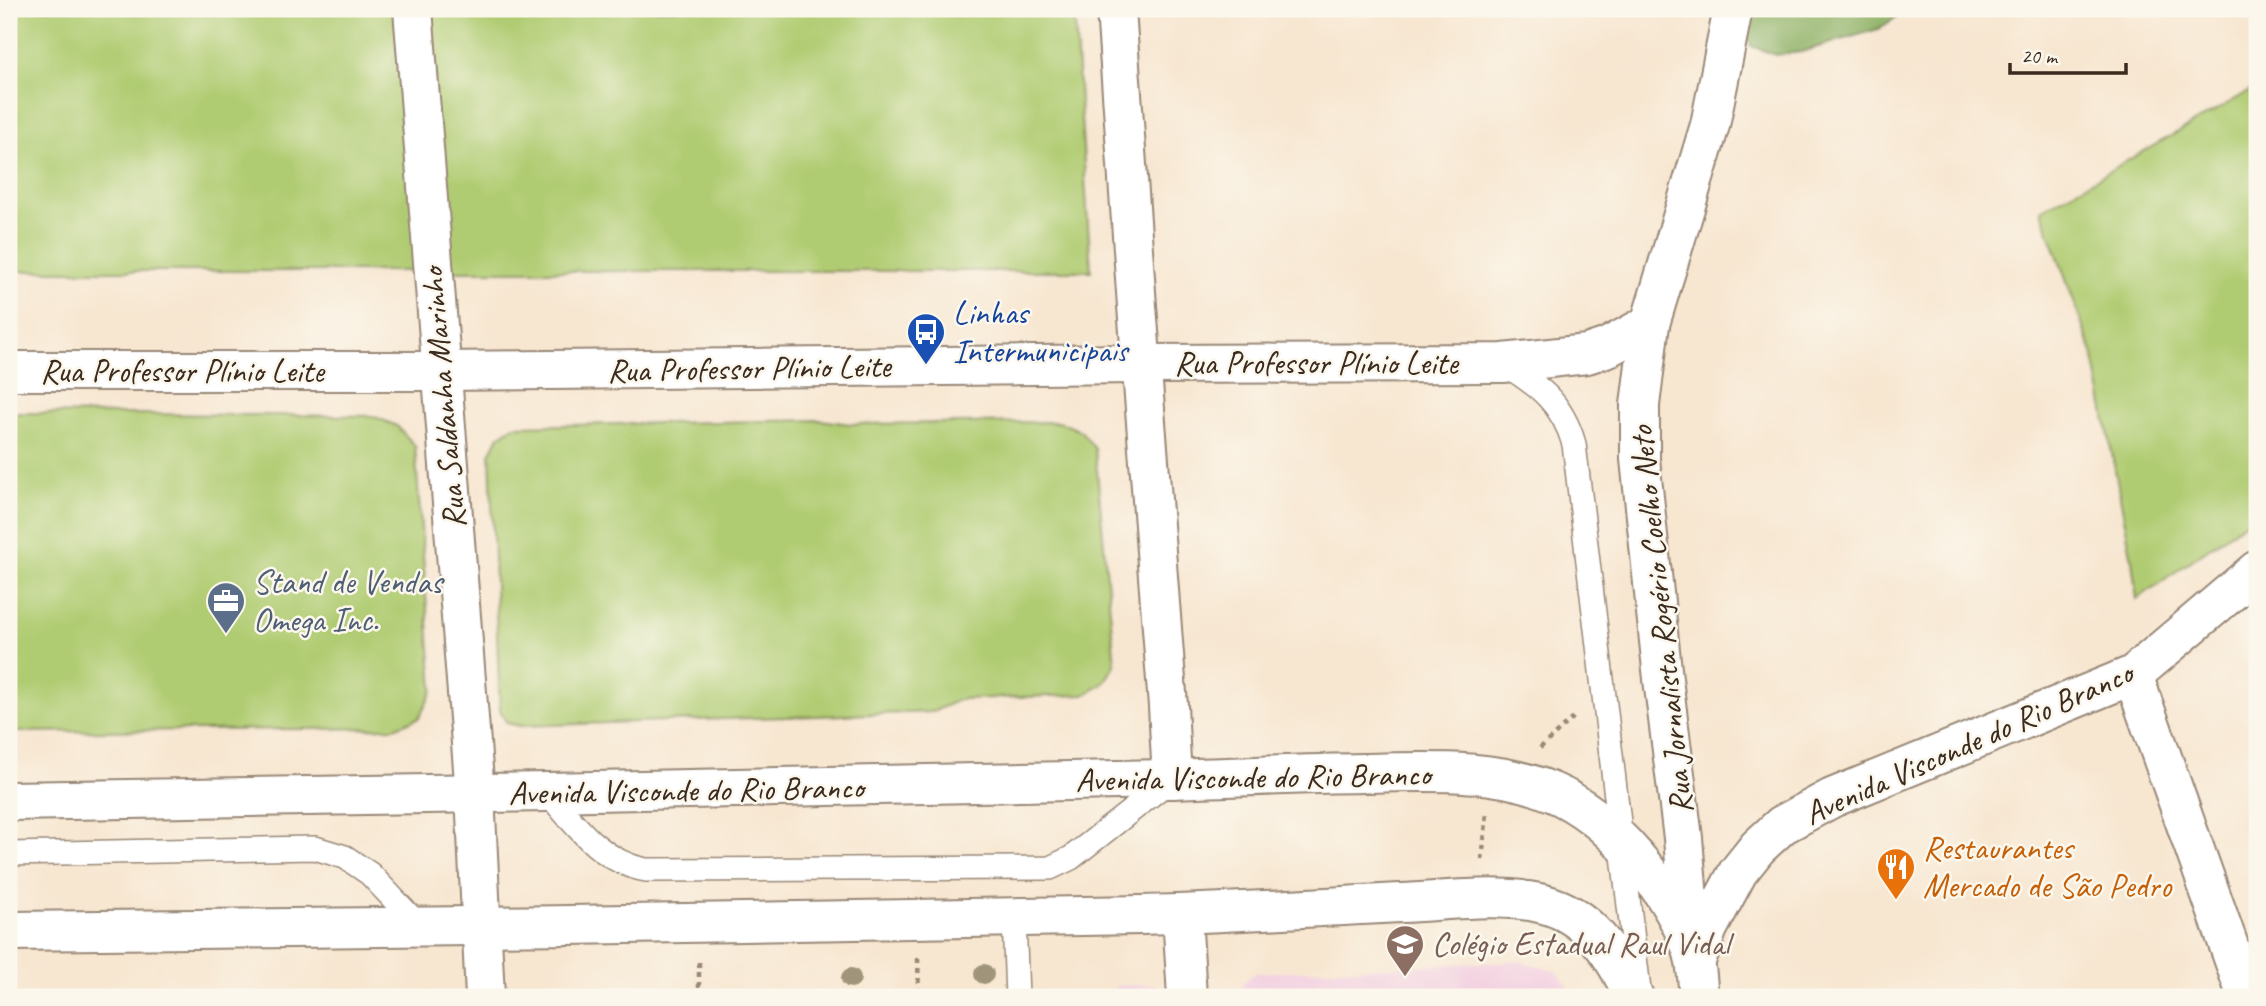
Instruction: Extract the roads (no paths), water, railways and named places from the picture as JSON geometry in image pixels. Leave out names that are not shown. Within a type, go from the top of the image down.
[{"type":"street","name":"Rua Saldanha Marinho","points":[[413,9],[475,794],[485,997]]},
{"type":"street","points":[[1116,9],[1172,779]]},
{"type":"street","name":"Rua Jornalista Rogério Coelho Neto","points":[[1695,970],[1684,838],[1663,679],[1640,459],[1640,405],[1650,324],[1710,125],[1733,9]]},
{"type":"street","name":"Rua Professor Plínio Leite","points":[[9,372],[440,372],[1503,363],[1587,354],[1608,347],[1650,324]]},
{"type":"street","name":"Avenida Visconde do Rio Branco","points":[[1695,970],[1708,928],[1738,872],[1758,847],[1782,825],[1832,798],[2133,675],[2257,570]]},
{"type":"street","points":[[2133,675],[2247,997]]},
{"type":"street","name":"Avenida Visconde do Rio Branco","points":[[9,801],[475,794],[1427,772],[1489,791],[1526,783],[1570,801],[1623,843],[1660,889],[1695,970]]},
{"type":"street","points":[[9,931],[1182,914],[1518,900],[1560,909],[1596,934],[1620,969],[1634,997]]},
{"type":"street","points":[[1182,914],[1187,997]]},
{"type":"lane","points":[[1503,363],[1559,407],[1568,423],[1574,444],[1640,997]]},
{"type":"lane","points":[[547,792],[578,828],[607,855],[626,866],[646,870],[1050,867],[1071,858],[1172,779]]},
{"type":"lane","points":[[9,854],[315,848],[345,857],[370,874],[420,927]]},
{"type":"lane","points":[[1014,917],[1017,997]]},
{"type":"place","name":"Linhas Intermunicipais","points":[[926,366]]},
{"type":"place","name":"Stand de Vendas Omega Inc.","points":[[226,635]]},
{"type":"place","name":"Restaurantes Mercado de São Pedro","points":[[1896,901]]},
{"type":"place","name":"Colégio Estadual Raul Vidal","points":[[1405,978]]}]
